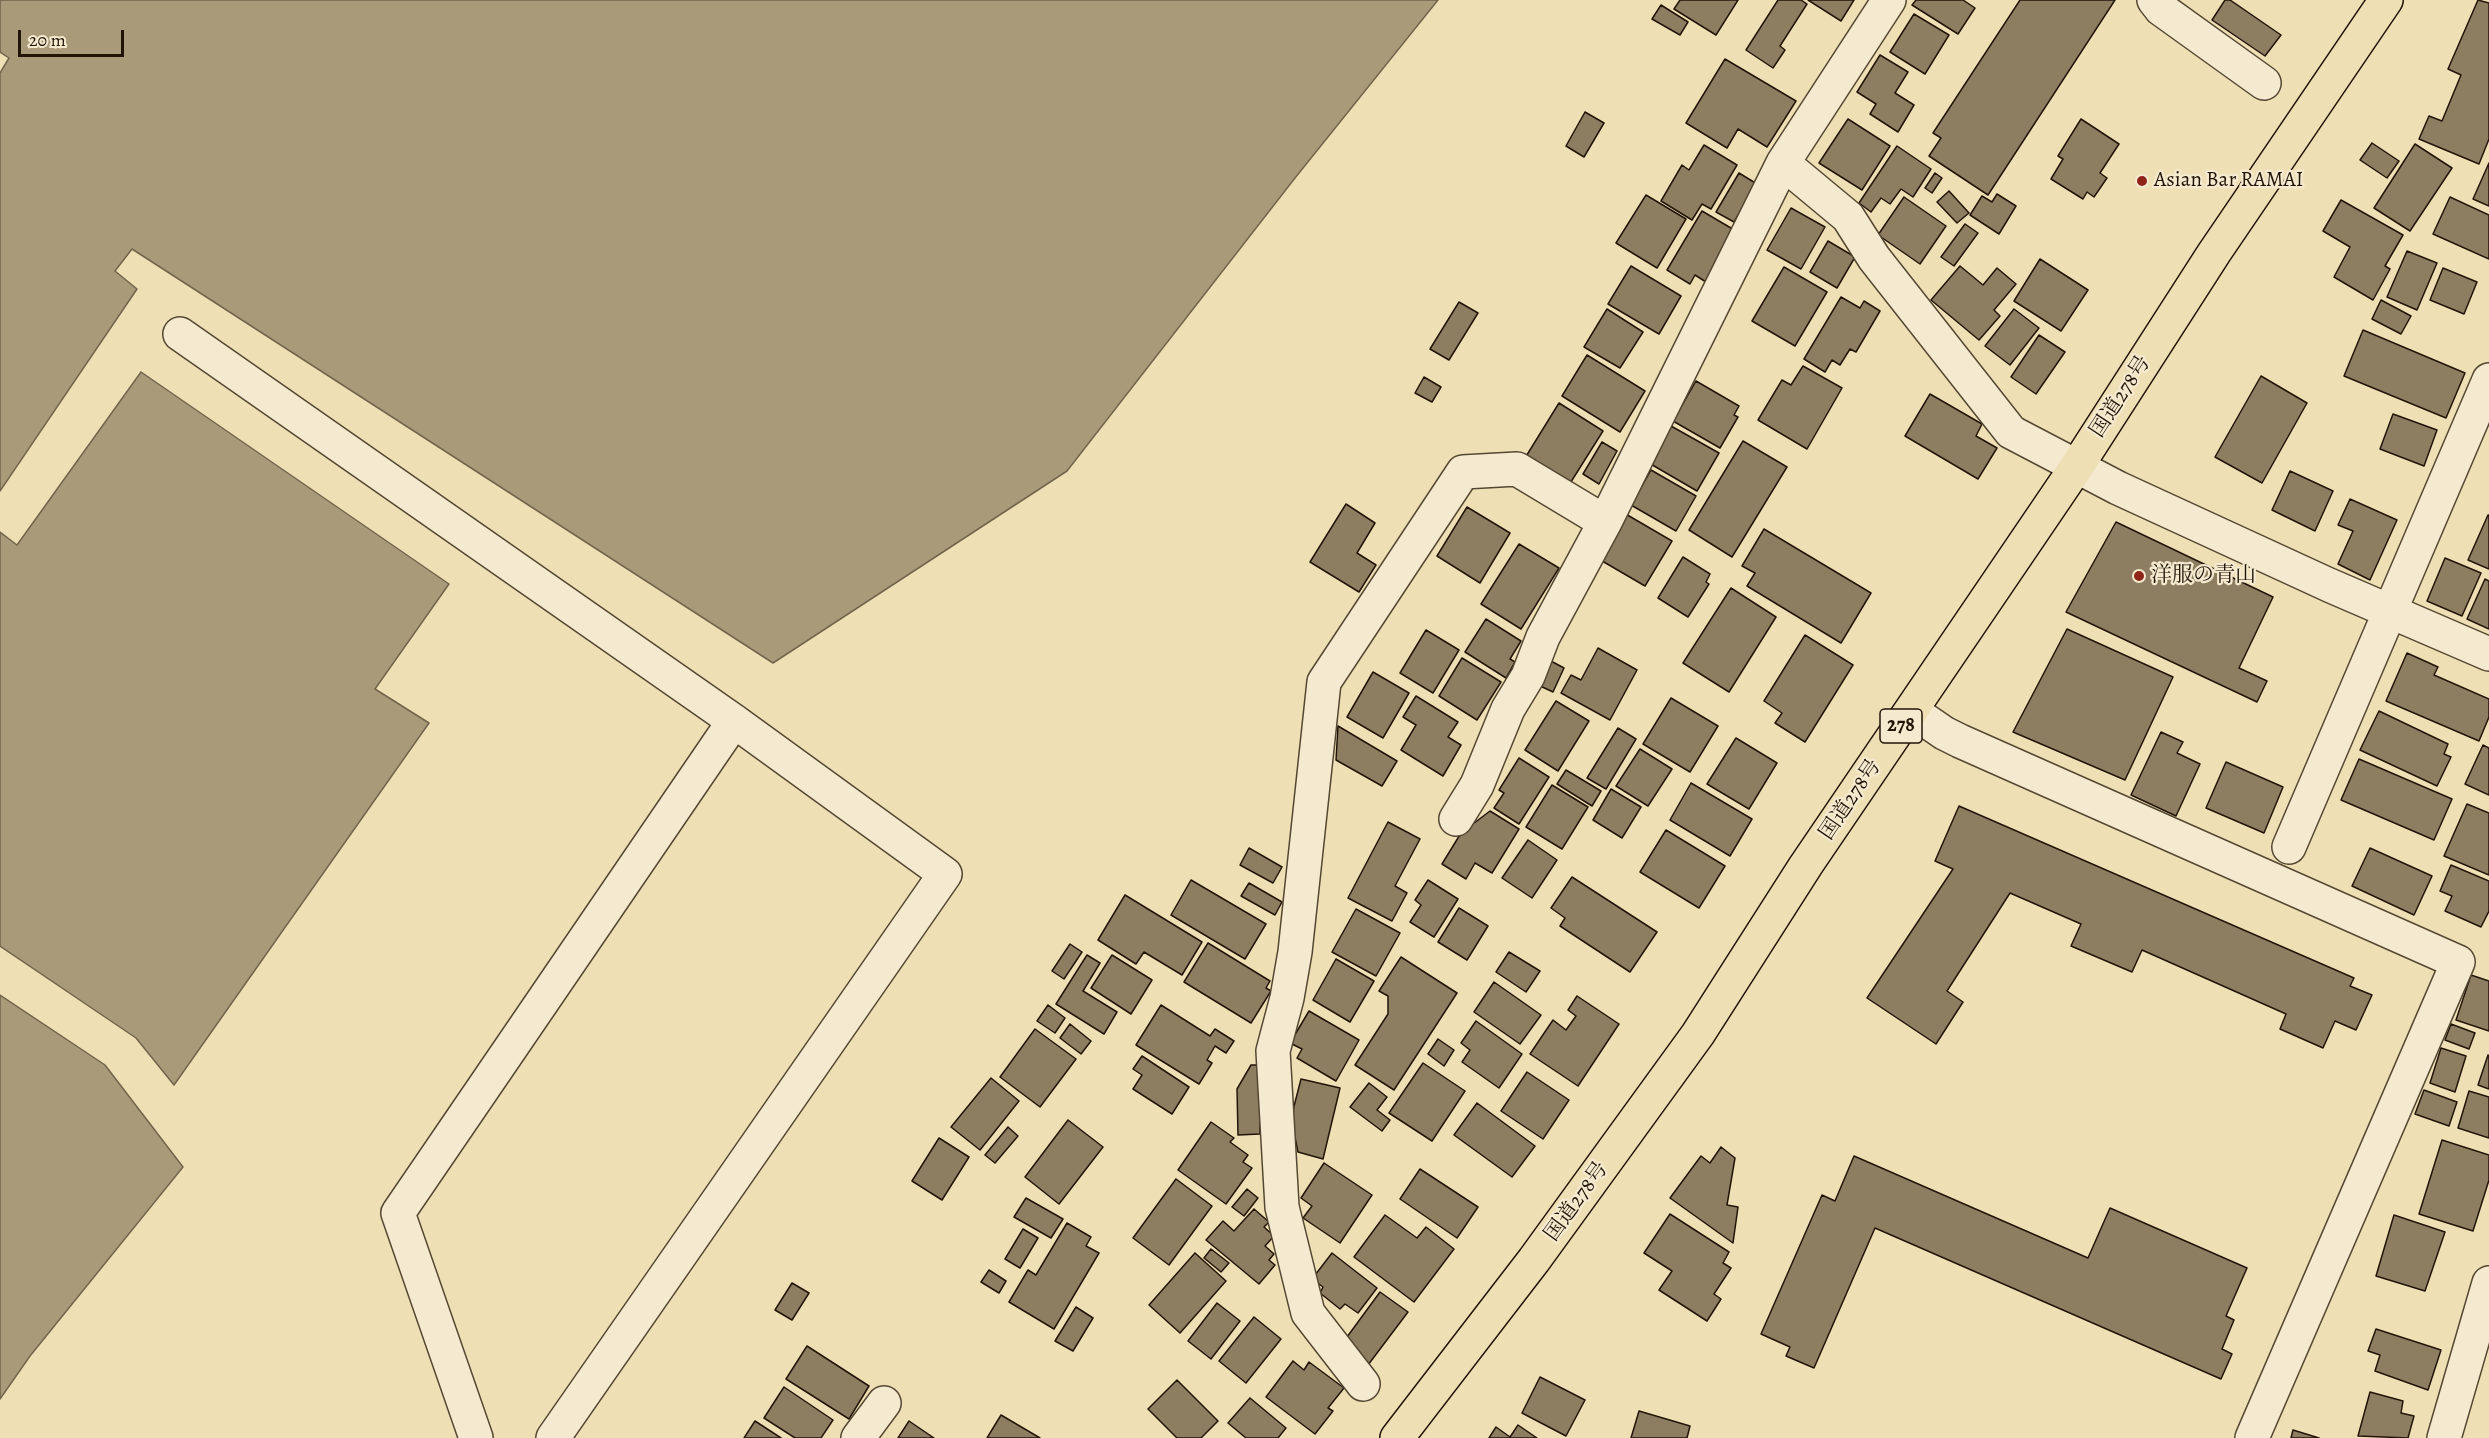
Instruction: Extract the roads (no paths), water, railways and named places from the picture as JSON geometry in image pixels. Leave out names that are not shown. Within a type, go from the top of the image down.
[{"type":"highway","name":"国道278号","points":[[1397,1438],[1534,1260],[1698,1034],[1806,865],[2077,466],[2214,253],[2386,0]]},
{"type":"street","points":[[1456,819],[1477,785],[1508,709],[1528,676],[1543,637],[1605,522],[1783,163],[1889,0]]},
{"type":"street","points":[[2154,0],[2161,9],[2264,83]]},
{"type":"street","points":[[1783,163],[1848,217],[1874,258],[2011,432],[2245,546],[2489,654]]},
{"type":"street","points":[[180,334],[734,721],[945,874],[553,1438]]},
{"type":"street","points":[[2289,847],[2489,380]]},
{"type":"street","points":[[1364,1384],[1308,1313],[1282,1207],[1273,1051],[1287,998],[1295,952],[1324,682],[1463,472],[1517,469],[1605,522]]},
{"type":"street","points":[[1912,711],[1944,734],[2458,962],[2252,1438]]},
{"type":"street","points":[[476,1438],[398,1213],[734,721]]},
{"type":"street","points":[[2444,1438],[2487,1301]]},
{"type":"street","points":[[858,1438],[884,1403]]},
{"type":"place","name":"Asian Bar RAMAI","points":[[2142,181]]},
{"type":"place","name":"洋服の青山","points":[[2139,576]]}]
